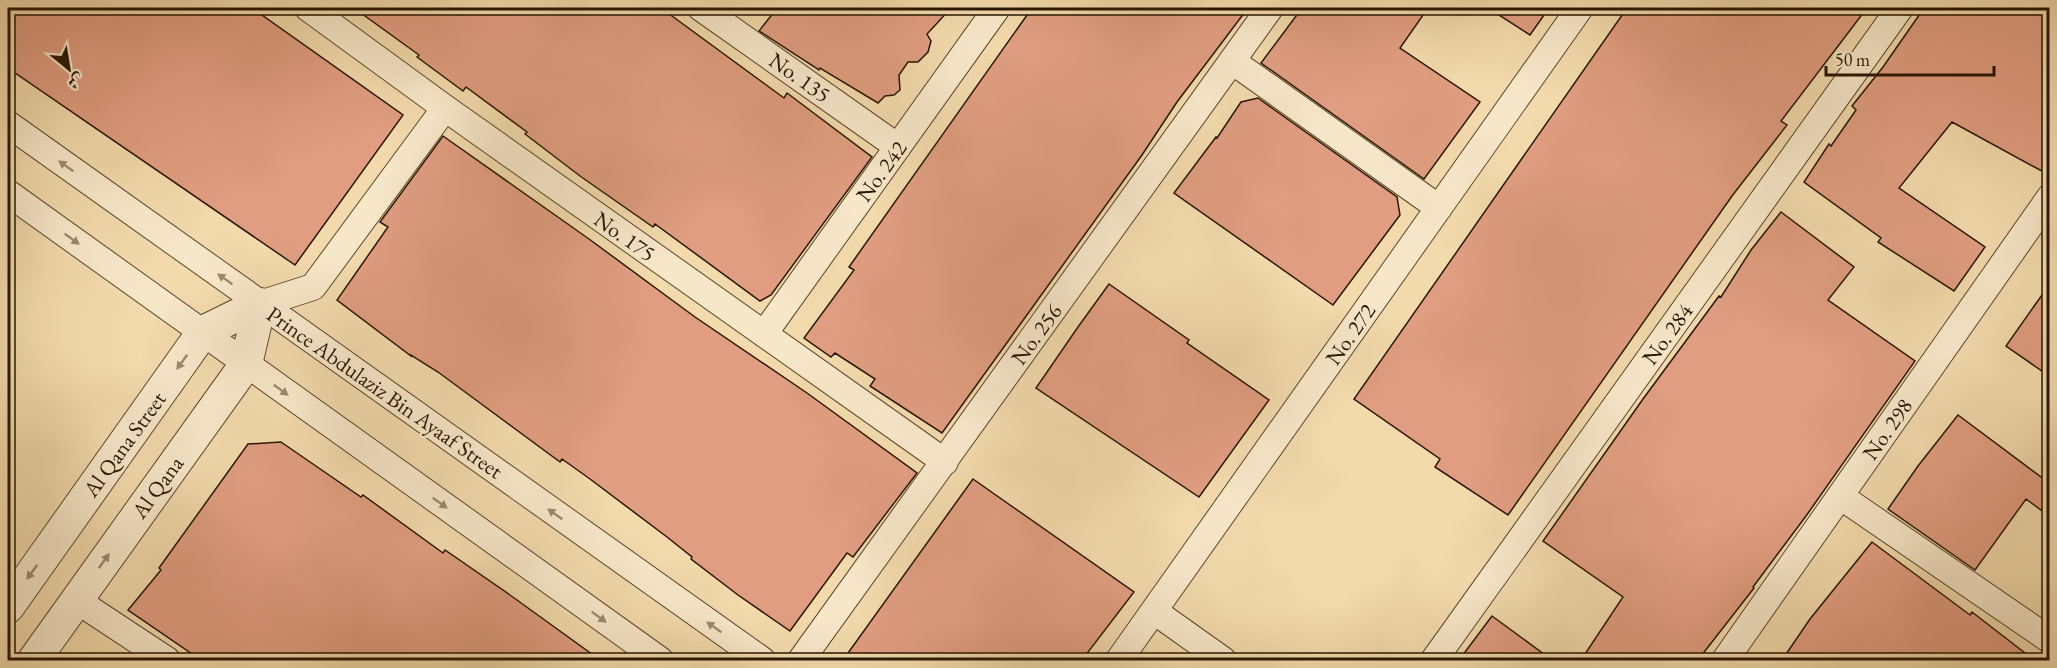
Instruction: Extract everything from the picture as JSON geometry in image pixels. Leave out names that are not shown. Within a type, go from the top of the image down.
[{"type":"street","name":"No. 175","points":[[308,8],[445,108],[945,462]]},
{"type":"street","name":"No. 135","points":[[701,8],[734,17],[898,147]]},
{"type":"street","name":"No. 242","points":[[764,334],[997,8]]},
{"type":"street","name":"No. 256","points":[[801,660],[1270,8]]},
{"type":"street","name":"No. 272","points":[[1119,660],[1580,8]]},
{"type":"street","name":"No. 284","points":[[1434,660],[1900,8]]},
{"type":"street","points":[[1232,61],[1439,208]]},
{"type":"street","points":[[260,304],[313,287],[445,108]]},
{"type":"street","name":"Prince Abdulaziz Bin Ayaaf Street","points":[[8,124],[762,660]]},
{"type":"street","points":[[8,193],[660,660]]},
{"type":"street","name":"No. 298","points":[[1725,660],[2049,197]]},
{"type":"street","name":"Al Qana Street","points":[[8,607],[203,332],[260,304]]},
{"type":"street","name":"Al Qana","points":[[34,660],[246,364],[260,304]]},
{"type":"street","points":[[1840,496],[2049,640]]},
{"type":"street","points":[[76,600],[167,660]]},
{"type":"street","points":[[1154,611],[1223,660]]},
{"type":"building","points":[[8,8],[252,8],[403,115],[295,265],[8,68]]},
{"type":"building","points":[[354,8],[661,8],[784,98],[787,93],[872,157],[771,295],[760,301],[655,224],[653,227],[580,176],[525,134],[527,132],[466,87],[463,91],[417,57],[419,55]]},
{"type":"building","points":[[777,8],[951,8],[927,34],[931,41],[928,52],[918,62],[908,62],[899,75],[900,90],[894,95],[885,96],[878,103],[820,68],[819,70],[759,31]]},
{"type":"building","points":[[1032,8],[1248,8],[1177,102],[1142,155],[942,433],[870,386],[875,379],[835,353],[831,357],[804,338],[854,270],[849,267]]},
{"type":"building","points":[[1302,8],[1428,8],[1400,48],[1480,102],[1424,179],[1261,63]]},
{"type":"building","points":[[1488,8],[1549,8],[1530,35]]},
{"type":"building","points":[[1627,8],[1867,8],[1781,121],[1787,125],[1732,196],[1508,515],[1435,467],[1440,459],[1354,399]]},
{"type":"building","points":[[1924,8],[2042,8],[2049,14],[2049,175],[1952,122],[1899,188],[1985,247],[1954,291],[1878,242],[1881,238],[1804,182],[1829,144],[1831,146],[1856,110],[1852,106],[1883,67]]},
{"type":"building","points":[[1258,98],[1397,197],[1400,215],[1333,305],[1174,193],[1217,138],[1241,102]]},
{"type":"building","points":[[443,136],[917,473],[853,557],[847,553],[790,631],[738,595],[691,559],[692,557],[667,537],[590,479],[562,459],[560,462],[438,372],[411,356],[337,300],[388,227],[380,222]]},
{"type":"building","points":[[1781,212],[1854,267],[1828,300],[1915,361],[1754,588],[1698,660],[1581,660],[1623,597],[1543,541],[1643,399],[1719,296],[1721,297],[1751,250]]},
{"type":"building","points":[[1109,284],[1189,340],[1187,343],[1269,400],[1199,497],[1036,388]]},
{"type":"building","points":[[2049,285],[2049,376],[2006,346]]},
{"type":"building","points":[[1958,415],[2049,483],[2049,516],[2026,499],[1975,570],[1888,509]]},
{"type":"building","points":[[281,442],[361,497],[363,495],[443,553],[445,550],[600,660],[201,660],[128,610],[161,570],[159,568],[248,444]]},
{"type":"building","points":[[973,479],[1134,592],[1082,660],[843,660]]},
{"type":"building","points":[[1872,542],[1970,615],[1972,612],[2034,660],[1782,660],[1810,619]]},
{"type":"building","points":[[1492,616],[1552,660],[1459,660]]}]
